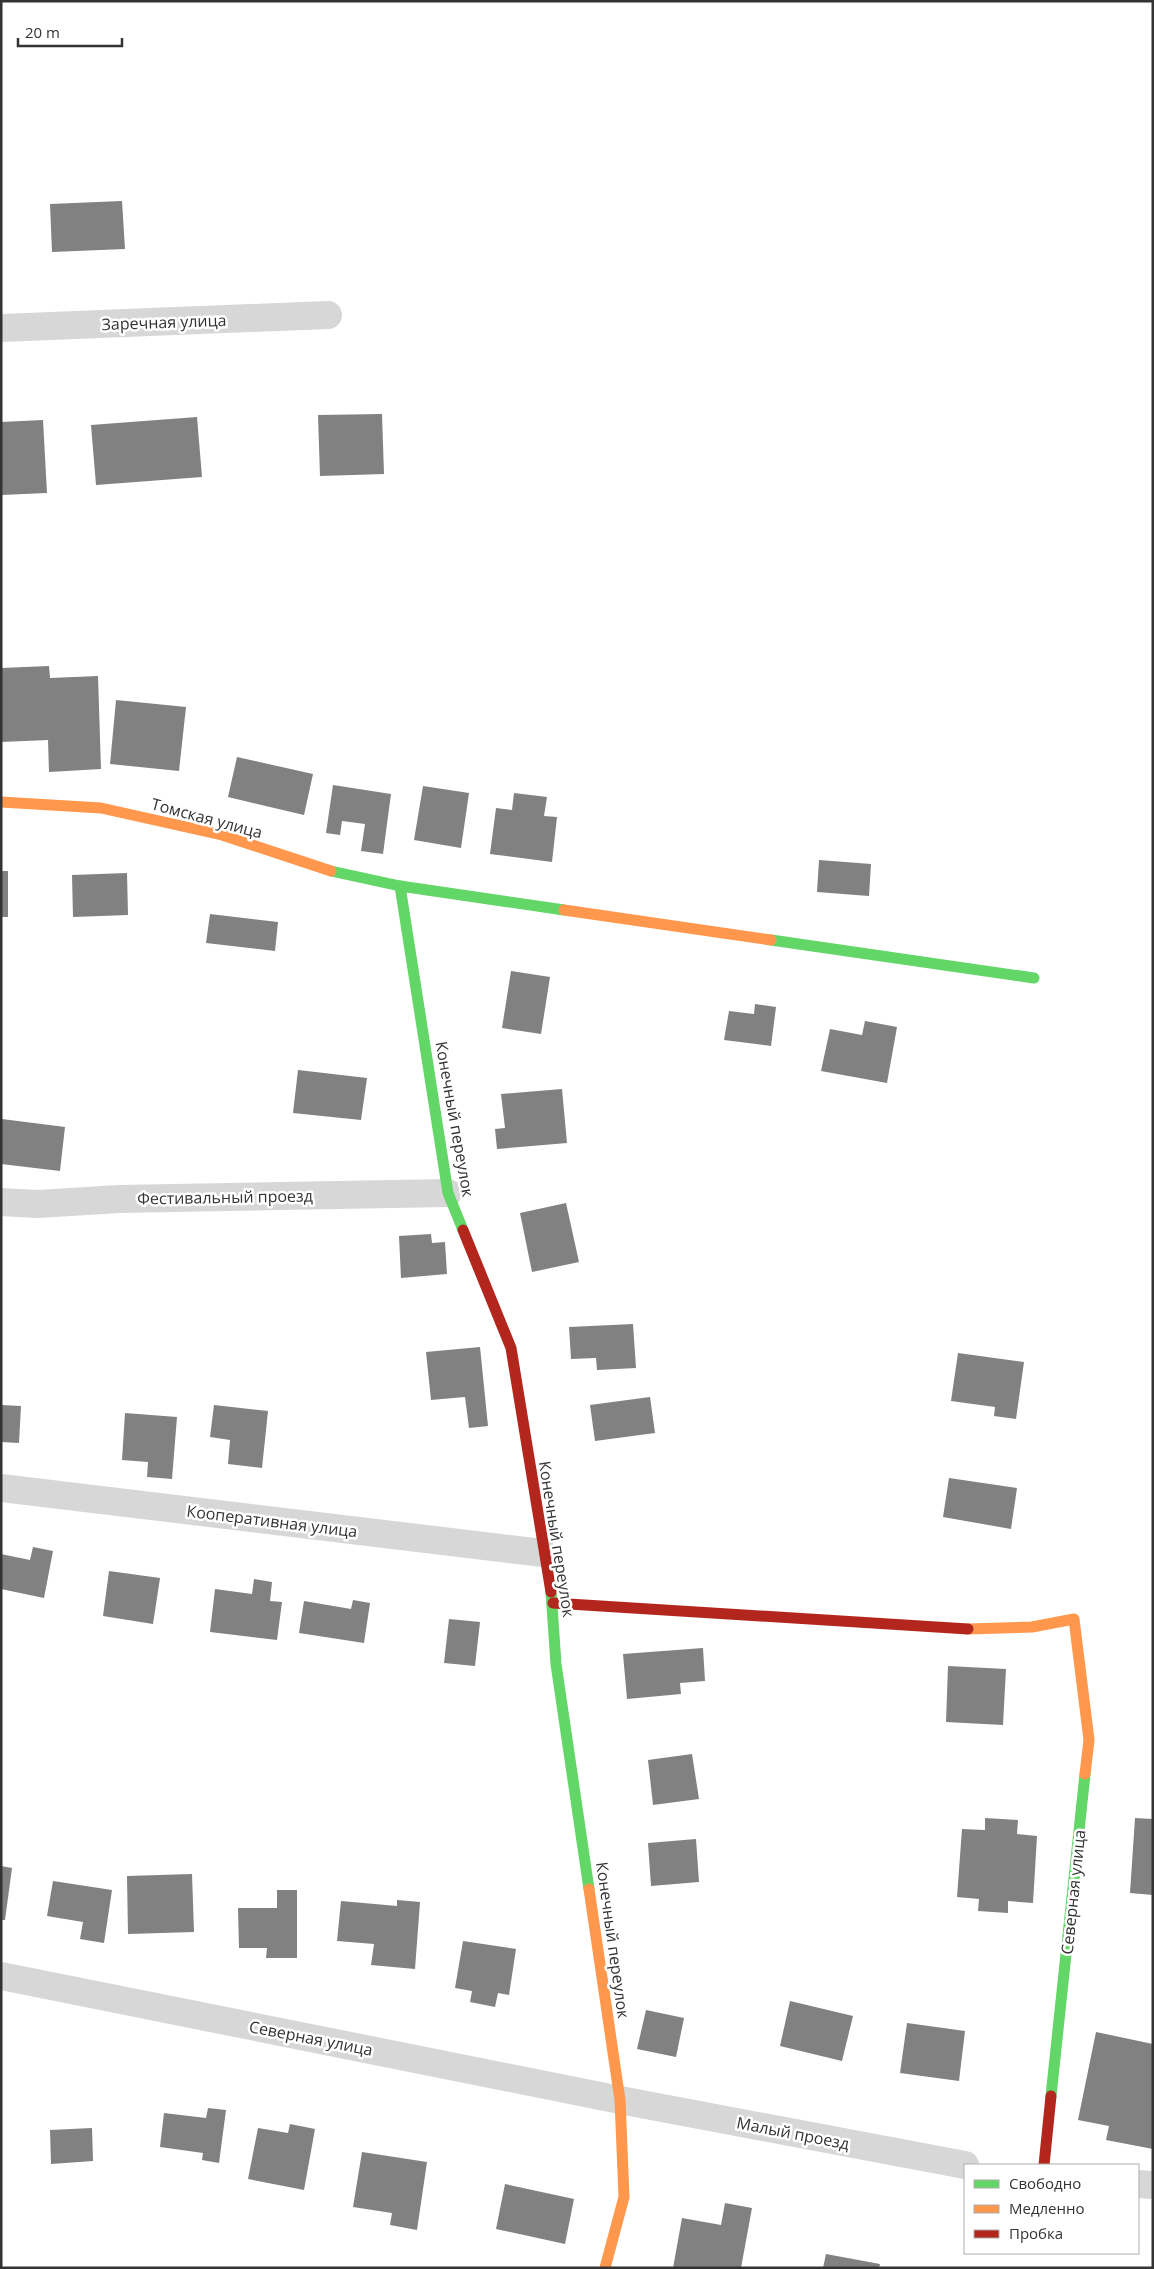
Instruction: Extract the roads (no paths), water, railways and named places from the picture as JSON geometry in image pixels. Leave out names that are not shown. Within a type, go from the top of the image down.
[{"type":"street","name":"Заречная улица","points":[[1,328],[328,315]]},
{"type":"street","name":"Томская улица","points":[[1,802],[102,808],[222,835],[320,869],[400,886],[1034,978]]},
{"type":"street","name":"Конечный переулок","points":[[400,886],[448,1193],[511,1348],[543,1553],[553,1603],[556,1664],[620,2100],[624,2197],[605,2268]]},
{"type":"street","name":"Фестивальный проезд","points":[[1,1202],[38,1204],[119,1198],[448,1193]]},
{"type":"street","name":"Кооперативная улица","points":[[1,1488],[543,1553]]},
{"type":"street","name":"Северная улица","points":[[553,1603],[958,1629],[1032,1627],[1074,1618],[1089,1740],[1044,2164]]},
{"type":"street","name":"Северная улица","points":[[1,1976],[620,2100]]},
{"type":"street","name":"Малый проезд","points":[[620,2100],[964,2166]]},
{"type":"street","points":[[1139,2184],[1153,2185]]}]
